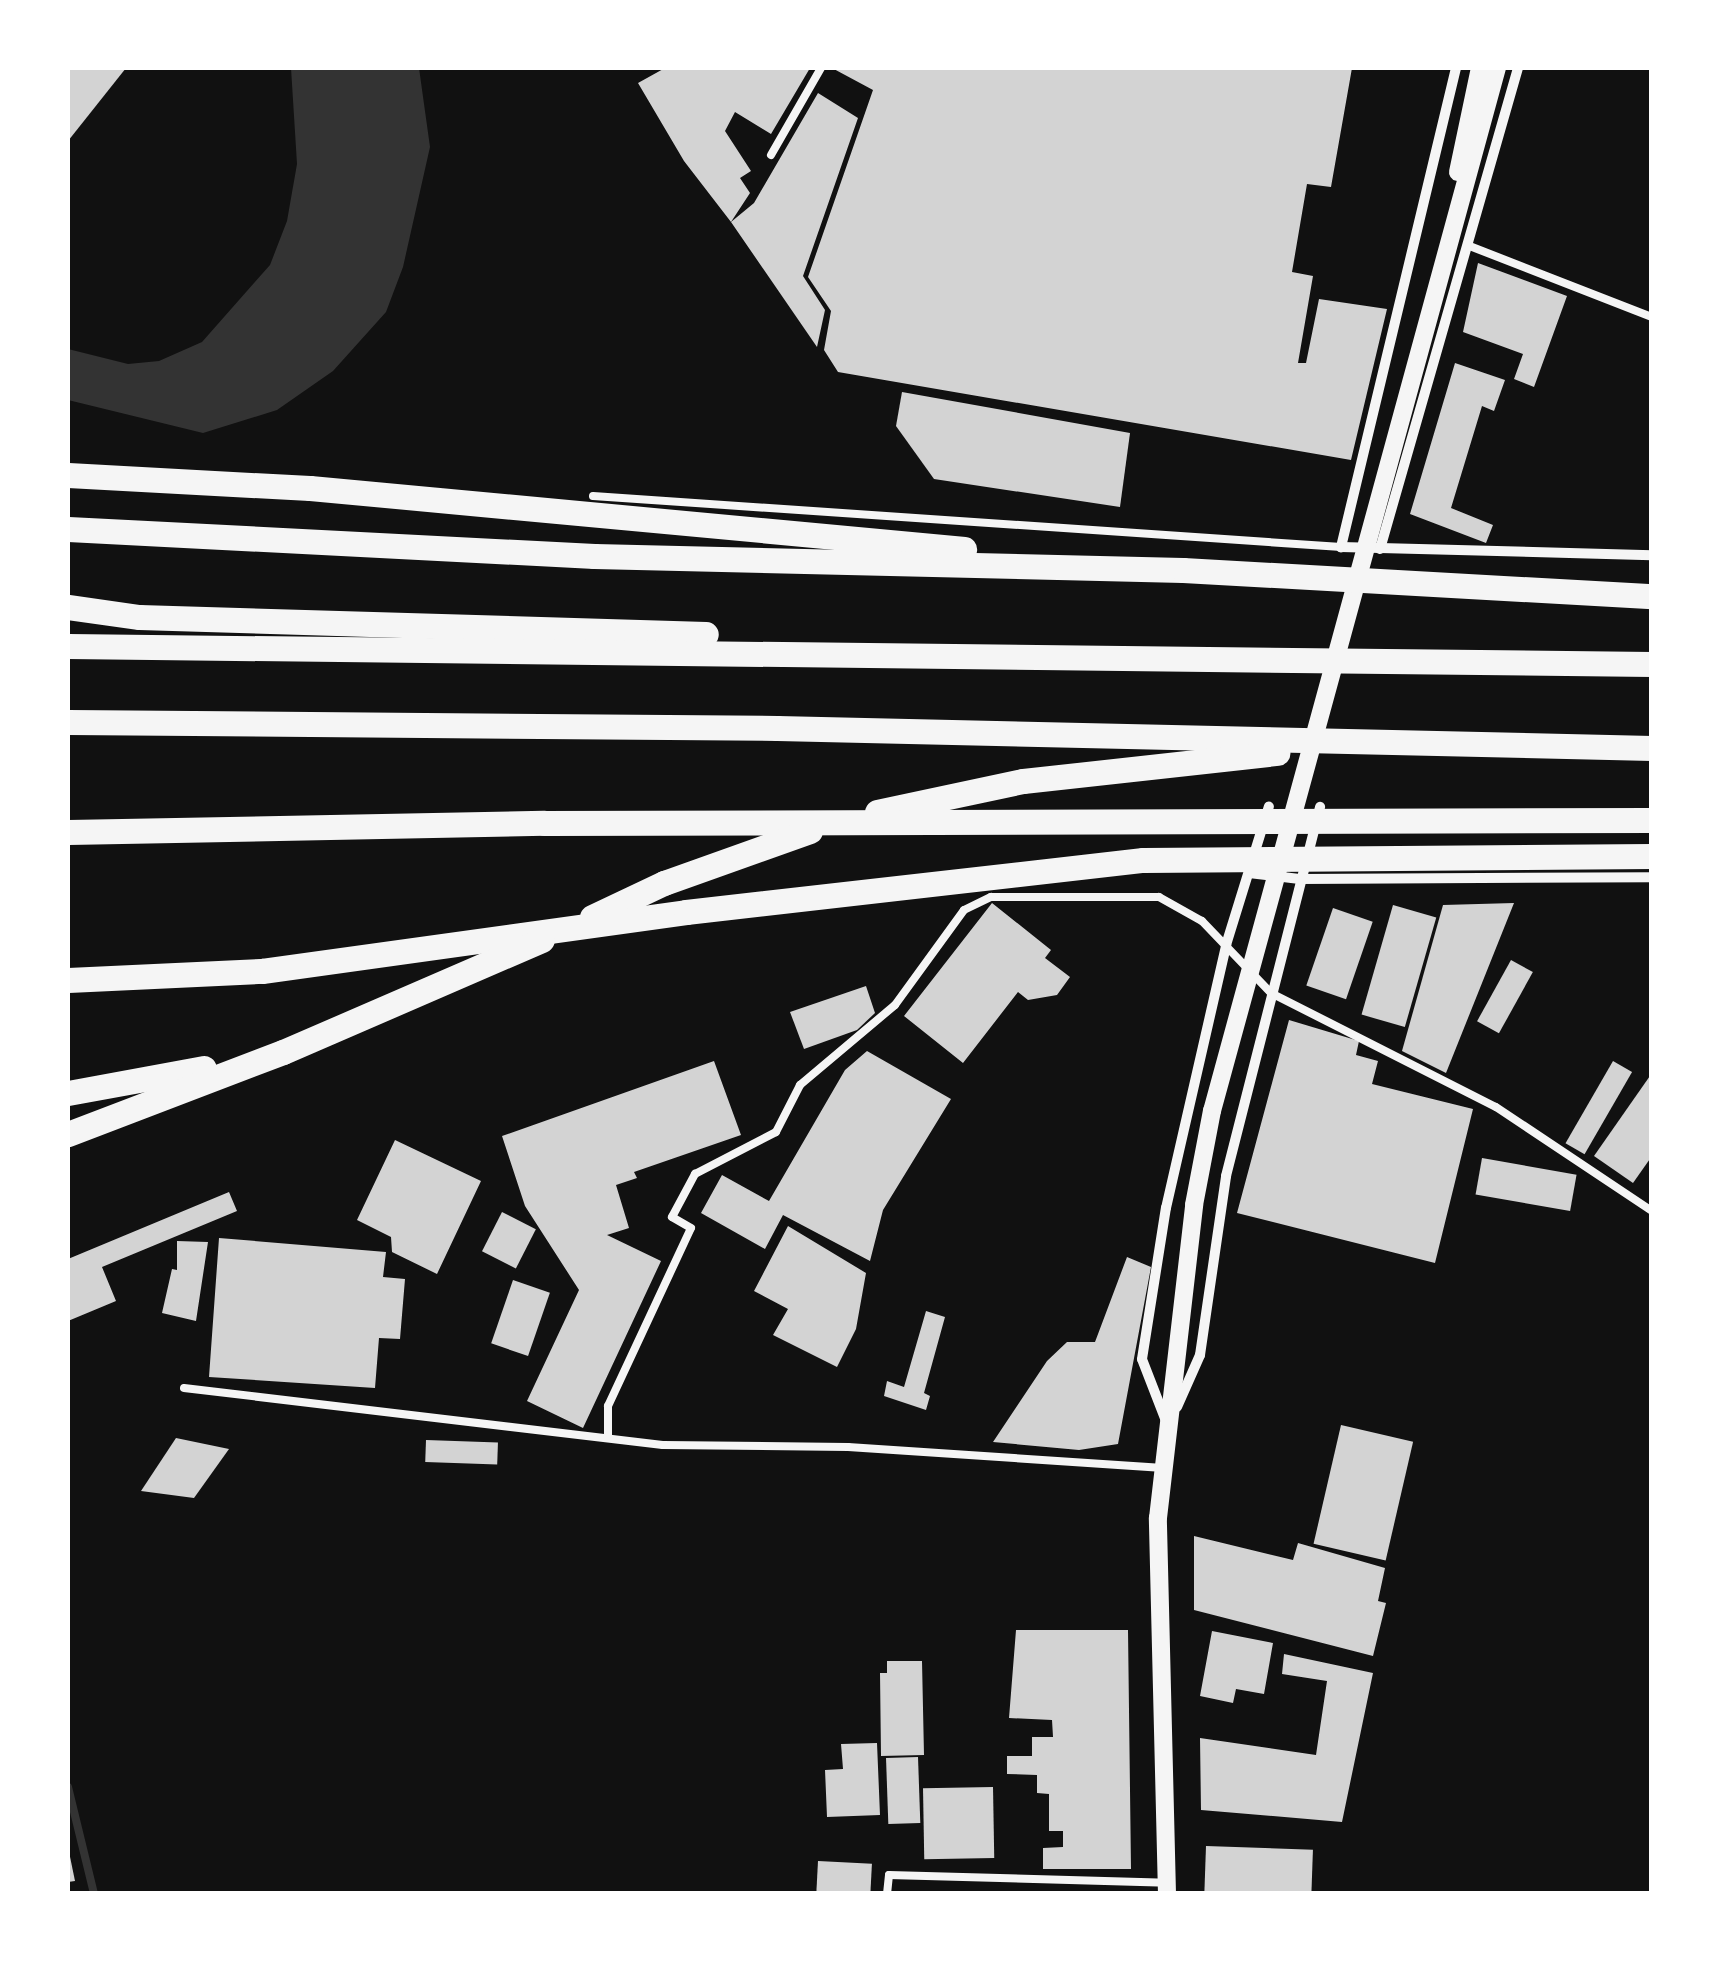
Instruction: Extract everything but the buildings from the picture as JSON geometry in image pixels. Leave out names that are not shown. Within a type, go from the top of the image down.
[{"type":"highway","points":[[68,475],[310,488],[1183,570]]},
{"type":"highway","points":[[68,529],[594,556],[1183,570],[1652,596]]},
{"type":"highway","points":[[68,607],[139,616],[1170,654]]},
{"type":"highway","points":[[68,646],[1170,654],[1652,664]]},
{"type":"highway","points":[[68,722],[1652,748]]},
{"type":"highway","points":[[68,1134],[283,1052],[664,883],[782,838],[928,798],[1024,781],[1377,742]]},
{"type":"highway","points":[[68,832],[544,822],[1652,820]]},
{"type":"highway","points":[[68,980],[262,971],[686,912],[1144,860],[1652,856]]},
{"type":"highway","points":[[68,1093],[283,1052]]},
{"type":"street","points":[[1456,68],[1341,547],[1652,555]]},
{"type":"street","points":[[1410,392],[1480,68]]},
{"type":"street","points":[[1167,1888],[1158,1518],[1212,1111],[1498,68]]},
{"type":"street","points":[[1380,548],[1518,68]]},
{"type":"street","points":[[1168,1426],[1142,1359],[1166,1208],[1226,945],[1270,806]]},
{"type":"street","points":[[1168,1426],[1200,1355],[1226,1176],[1320,807]]},
{"type":"street","points":[[1248,873],[1300,878],[1652,877]]},
{"type":"lane","points":[[771,155],[820,68]]},
{"type":"lane","points":[[1467,245],[1652,317]]},
{"type":"lane","points":[[593,496],[1341,547]]},
{"type":"lane","points":[[608,1438],[608,1406],[691,1228],[672,1216],[694,1174],[776,1132],[800,1085],[895,1005],[964,910],[991,897],[1159,896],[1202,921],[1271,993],[1496,1106],[1652,1211]]},
{"type":"lane","points":[[184,1388],[608,1438],[1163,1468]]},
{"type":"lane","points":[[887,1894],[889,1875],[1167,1888]]},
{"type":"shaded area","points":[[291,68],[419,68],[430,147],[403,267],[386,312],[333,371],[277,410],[203,433],[68,400],[68,349],[128,364],[159,361],[202,342],[270,265],[287,221],[297,164]]},
{"type":"waterway","points":[[68,1787],[94,1894]]}]
